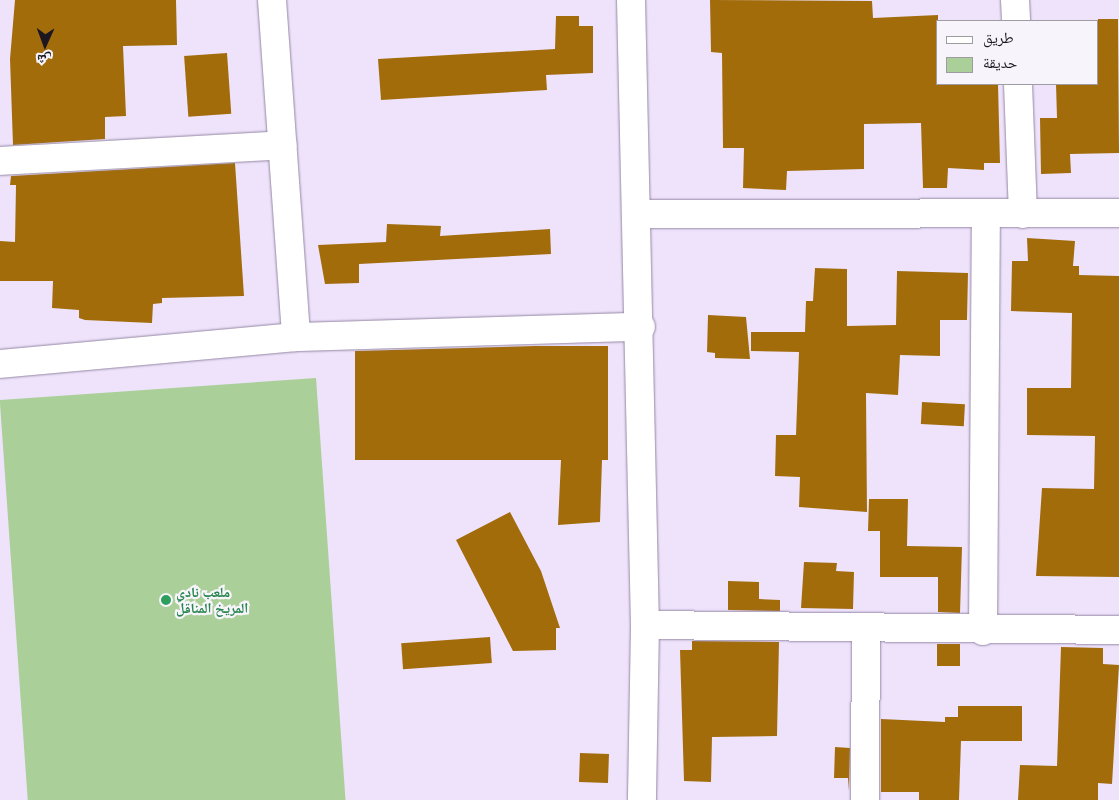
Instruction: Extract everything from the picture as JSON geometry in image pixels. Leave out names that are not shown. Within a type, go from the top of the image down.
[{"type":"street","points":[[272,0],[296,337]]},
{"type":"street","points":[[631,0],[639,214],[646,625],[642,800]]},
{"type":"street","points":[[1016,0],[1016,20]]},
{"type":"street","points":[[1018,85],[1023,214]]},
{"type":"street","points":[[0,161],[283,145]]},
{"type":"street","points":[[639,214],[986,215],[1119,213]]},
{"type":"street","points":[[983,631],[986,215]]},
{"type":"street","points":[[0,364],[296,337],[641,327]]},
{"type":"street","points":[[646,625],[983,631],[1119,630]]},
{"type":"street","points":[[865,800],[866,629]]},
{"type":"green space","name":"ملعب نادي المريخ المناقل","points":[[316,378],[346,800],[28,800],[0,400]]},
{"type":"building","points":[[15,0],[176,0],[177,45],[123,46],[126,116],[105,117],[105,139],[13,145],[10,59]]},
{"type":"building","points":[[710,0],[872,1],[873,18],[938,15],[938,20],[936,20],[936,85],[998,85],[1000,163],[984,163],[984,170],[948,168],[947,188],[923,188],[921,123],[864,124],[864,169],[787,171],[786,190],[743,188],[744,148],[723,148],[722,53],[711,52]]},
{"type":"building","points":[[556,16],[579,16],[579,26],[593,26],[593,73],[546,75],[547,90],[381,100],[378,59],[555,49]]},
{"type":"building","points":[[1118,19],[1119,153],[1070,154],[1071,173],[1041,174],[1040,118],[1057,118],[1056,85],[1099,85],[1098,20]]},
{"type":"building","points":[[227,53],[231,114],[188,117],[184,56]]},
{"type":"building","points":[[235,163],[244,296],[162,298],[162,303],[153,304],[152,323],[85,320],[79,318],[79,310],[52,308],[53,281],[0,281],[0,241],[15,242],[16,185],[10,185],[11,176]]},
{"type":"building","points":[[387,224],[441,226],[440,236],[550,229],[551,254],[359,264],[359,283],[325,284],[318,245],[386,242]]},
{"type":"building","points":[[1027,238],[1075,241],[1073,266],[1079,266],[1079,275],[1119,276],[1119,577],[1036,576],[1042,488],[1094,489],[1095,436],[1027,435],[1027,388],[1071,388],[1072,313],[1011,311],[1012,261],[1028,261]]},
{"type":"building","points":[[815,268],[847,269],[847,326],[896,325],[897,271],[968,273],[967,320],[940,320],[940,356],[900,355],[898,395],[866,393],[867,512],[799,507],[800,477],[775,476],[776,435],[796,435],[799,352],[751,351],[751,332],[805,332],[806,301],[813,301]]},
{"type":"building","points":[[708,315],[746,317],[750,359],[715,358],[715,353],[707,352]]},
{"type":"building","points":[[608,346],[608,460],[602,460],[600,522],[558,525],[561,460],[355,460],[355,351]]},
{"type":"building","points":[[922,402],[965,404],[964,426],[921,424]]},
{"type":"building","points":[[869,499],[908,499],[907,546],[962,547],[960,613],[938,612],[938,577],[880,577],[880,531],[868,531]]},
{"type":"building","points":[[510,512],[541,571],[560,628],[556,628],[556,650],[513,651],[456,540]]},
{"type":"building","points":[[804,562],[837,563],[836,571],[854,572],[853,609],[801,608]]},
{"type":"building","points":[[728,581],[759,582],[759,599],[780,600],[780,611],[728,610]]},
{"type":"building","points":[[490,637],[492,663],[403,669],[401,643]]},
{"type":"building","points":[[692,641],[779,642],[777,736],[712,737],[711,782],[684,781],[680,650],[692,650]]},
{"type":"building","points":[[937,644],[960,644],[960,666],[937,666]]},
{"type":"building","points":[[1061,647],[1103,648],[1103,664],[1119,665],[1112,784],[1098,783],[1098,800],[1018,800],[1020,765],[1057,766]]},
{"type":"building","points":[[958,706],[1022,706],[1022,741],[961,741],[959,800],[919,800],[919,792],[881,792],[881,719],[945,722],[945,717],[958,717]]},
{"type":"building","points":[[835,747],[850,748],[849,791],[848,778],[834,778]]},
{"type":"building","points":[[580,753],[609,754],[608,783],[579,782]]},
{"type":"place","name":"ملعب نادي المريخ المناقل","points":[[166,600]]}]
